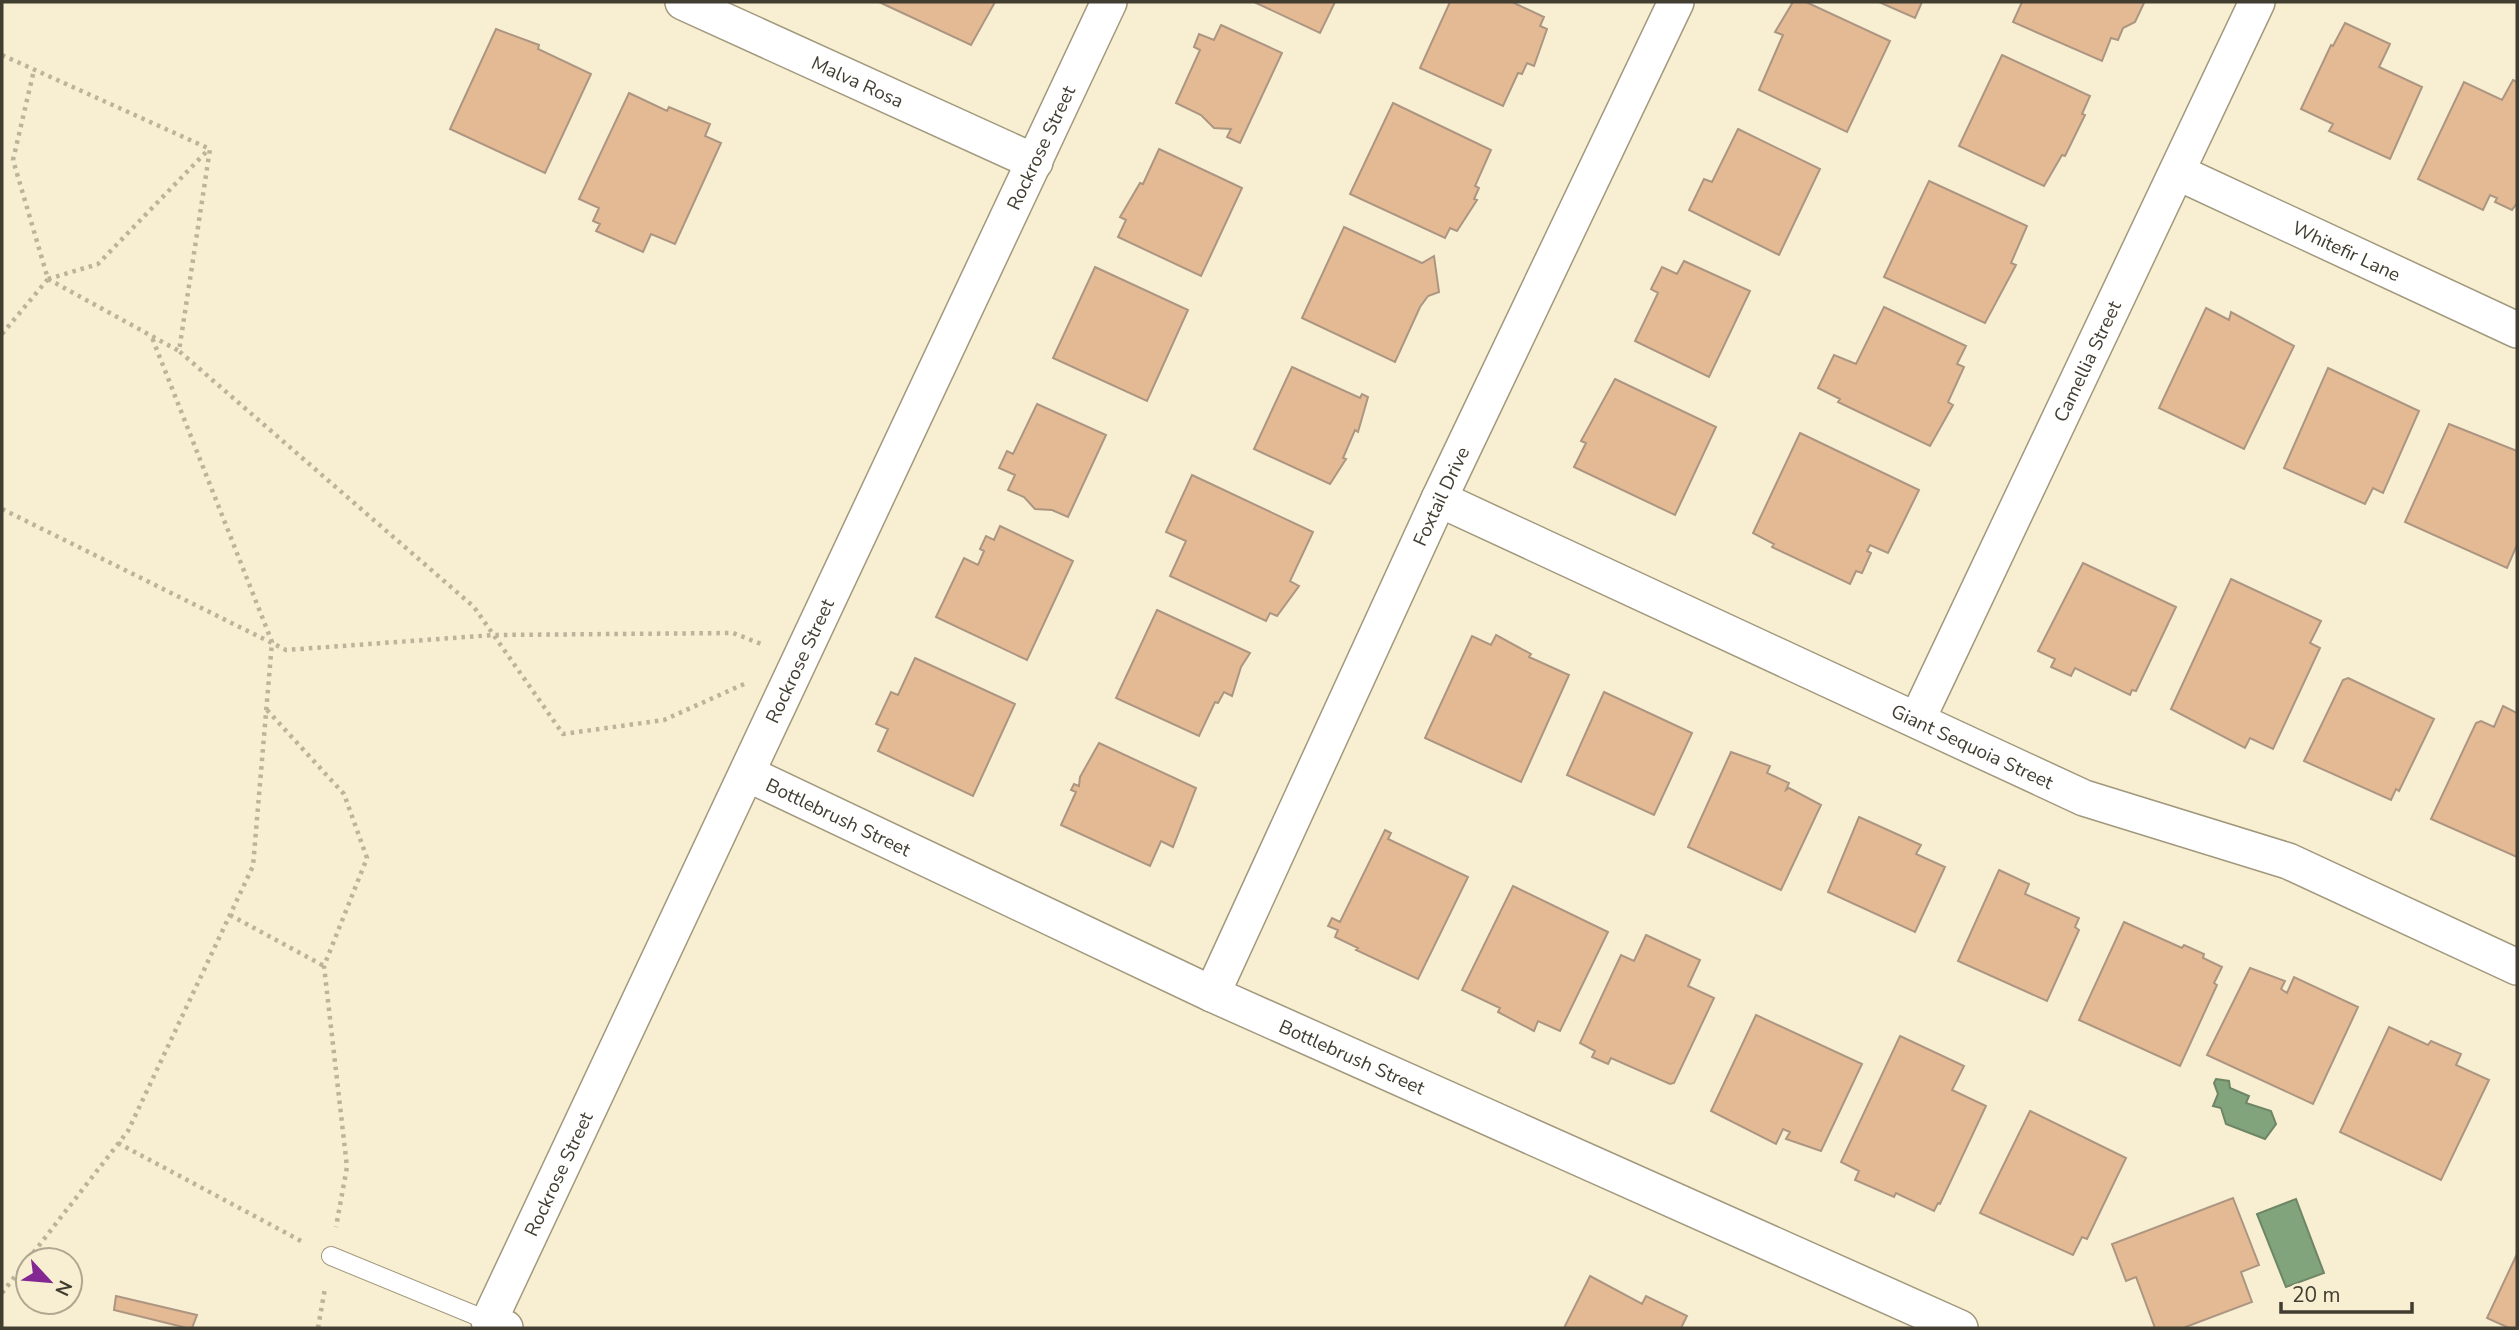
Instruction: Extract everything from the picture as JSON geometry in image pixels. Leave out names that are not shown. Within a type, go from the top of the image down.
[{"type":"street","name":"Malva Rosa","points":[[684,2],[1035,162]]},
{"type":"street","name":"Rockrose Street","points":[[497,1324],[748,774],[1109,2]]},
{"type":"street","name":"Foxtail Drive","points":[[1212,994],[1439,499],[1676,2]]},
{"type":"street","name":"Camellia Street","points":[[1917,720],[2257,2]]},
{"type":"street","name":"Whitefir Lane","points":[[2177,172],[2517,330]]},
{"type":"street","name":"Giant Sequoia Street","points":[[1439,499],[2084,798],[2288,861],[2517,967]]},
{"type":"street","name":"Bottlebrush Street","points":[[748,774],[1212,994],[1960,1328]]},
{"type":"lane","points":[[331,1256],[497,1324]]},
{"type":"path","points":[[2,55],[210,149]]},
{"type":"path","points":[[34,70],[13,160],[48,279],[179,351],[474,607],[563,734],[664,720],[802,659]]},
{"type":"path","points":[[2,334],[48,279],[98,264],[210,149]]},
{"type":"path","points":[[179,351],[210,149]]},
{"type":"path","points":[[2,1293],[128,1131],[253,866],[272,642],[151,335]]},
{"type":"path","points":[[2,509],[286,650],[494,635],[733,633],[802,659]]},
{"type":"path","points":[[267,709],[344,794],[367,858],[324,966],[347,1167],[318,1328]]},
{"type":"path","points":[[230,915],[324,966]]},
{"type":"path","points":[[118,1143],[331,1256]]},
{"type":"shaded area","points":[[2216,1079],[2229,1081],[2230,1088],[2249,1096],[2246,1103],[2271,1111],[2276,1124],[2265,1139],[2226,1124],[2221,1108],[2213,1106],[2218,1094],[2214,1083]]},
{"type":"shaded area","points":[[2296,1199],[2324,1273],[2286,1287],[2257,1214]]},
{"type":"building","points":[[879,2],[995,2],[971,45]]},
{"type":"building","points":[[1254,2],[1335,2],[1320,33]]},
{"type":"building","points":[[1450,2],[1512,2],[1544,17],[1540,26],[1547,29],[1534,66],[1527,63],[1522,74],[1518,73],[1503,106],[1420,68]]},
{"type":"building","points":[[1793,2],[1806,2],[1890,41],[1847,132],[1759,90],[1783,35],[1775,32]]},
{"type":"building","points":[[1879,2],[1922,2],[1915,18]]},
{"type":"building","points":[[2022,2],[2144,3],[2135,22],[2123,28],[2118,40],[2111,38],[2102,61],[2013,22]]},
{"type":"building","points":[[2345,23],[2390,44],[2379,67],[2422,87],[2390,159],[2329,131],[2333,124],[2301,109],[2331,45],[2333,46]]},
{"type":"building","points":[[1221,25],[1282,53],[1240,143],[1227,137],[1231,129],[1214,128],[1201,115],[1176,103],[1200,50],[1194,47],[1199,34],[1214,40]]},
{"type":"building","points":[[496,29],[539,45],[538,49],[591,74],[545,173],[450,129]]},
{"type":"building","points":[[2002,55],[2090,96],[2082,114],[2085,115],[2065,156],[2062,155],[2044,186],[1959,146]]},
{"type":"building","points":[[2513,80],[2517,82],[2517,203],[2512,210],[2495,202],[2497,198],[2490,195],[2483,210],[2418,179],[2464,82],[2502,100]]},
{"type":"building","points":[[629,93],[667,111],[669,107],[710,124],[705,136],[721,143],[675,244],[651,234],[643,252],[596,231],[600,224],[593,221],[599,208],[579,199]]},
{"type":"building","points":[[1393,103],[1491,150],[1475,186],[1479,188],[1474,199],[1477,200],[1457,231],[1450,228],[1445,238],[1350,194]]},
{"type":"building","points":[[1738,129],[1820,169],[1779,255],[1689,210],[1704,179],[1712,182]]},
{"type":"building","points":[[1159,149],[1242,188],[1201,276],[1118,237],[1126,220],[1120,217],[1140,183],[1143,184]]},
{"type":"building","points":[[1929,181],[2027,226],[2011,263],[2016,265],[1985,323],[1884,277]]},
{"type":"building","points":[[1344,227],[1422,263],[1434,256],[1439,292],[1428,296],[1420,307],[1395,362],[1302,318]]},
{"type":"building","points":[[1684,261],[1750,291],[1709,377],[1635,341],[1658,293],[1651,289],[1662,267],[1677,274]]},
{"type":"building","points":[[1095,267],[1188,310],[1147,401],[1053,358]]},
{"type":"building","points":[[1884,307],[1966,346],[1957,364],[1964,367],[1948,402],[1953,405],[1930,446],[1838,402],[1840,399],[1818,388],[1834,355],[1856,364]]},
{"type":"building","points":[[2206,308],[2229,320],[2231,312],[2294,346],[2244,449],[2159,408]]},
{"type":"building","points":[[1292,367],[1360,398],[1362,394],[1368,397],[1358,432],[1355,430],[1343,458],[1346,459],[1330,484],[1254,449]]},
{"type":"building","points":[[2328,368],[2419,411],[2383,493],[2373,488],[2365,504],[2284,468]]},
{"type":"building","points":[[1615,379],[1716,427],[1675,515],[1574,467],[1586,443],[1581,441]]},
{"type":"building","points":[[1037,404],[1106,435],[1068,517],[1052,510],[1035,509],[1024,497],[1008,490],[1015,475],[999,468],[1007,451],[1013,454]]},
{"type":"building","points":[[2449,424],[2517,451],[2517,545],[2507,568],[2405,522]]},
{"type":"building","points":[[1800,433],[1919,490],[1888,553],[1870,545],[1867,551],[1871,553],[1862,573],[1856,571],[1850,584],[1772,547],[1774,544],[1753,533]]},
{"type":"building","points":[[1192,475],[1313,532],[1290,581],[1299,586],[1277,616],[1270,613],[1266,621],[1170,576],[1186,541],[1166,532]]},
{"type":"building","points":[[1000,526],[1073,561],[1027,660],[936,617],[964,558],[978,565],[984,551],[980,549],[986,536],[994,540]]},
{"type":"building","points":[[2083,563],[2176,607],[2136,691],[2132,690],[2130,695],[2075,668],[2071,676],[2051,667],[2055,659],[2038,651]]},
{"type":"building","points":[[2231,579],[2321,621],[2310,643],[2320,648],[2273,749],[2250,738],[2245,748],[2171,709]]},
{"type":"building","points":[[1157,610],[1250,653],[1241,667],[1232,696],[1224,692],[1218,703],[1215,702],[1199,736],[1116,698]]},
{"type":"building","points":[[1496,635],[1531,654],[1529,657],[1569,675],[1521,782],[1425,738],[1472,636],[1491,645]]},
{"type":"building","points":[[915,658],[1015,704],[973,796],[878,751],[888,729],[876,724],[891,692],[898,695]]},
{"type":"building","points":[[2348,678],[2434,719],[2399,791],[2396,789],[2391,800],[2304,761],[2343,680]]},
{"type":"building","points":[[1604,692],[1692,733],[1654,815],[1567,775]]},
{"type":"building","points":[[2503,706],[2517,713],[2517,857],[2431,819],[2476,723],[2481,721],[2494,727]]},
{"type":"building","points":[[1099,743],[1196,788],[1173,847],[1161,841],[1150,866],[1061,825],[1076,792],[1071,790],[1074,784],[1079,786],[1080,777]]},
{"type":"building","points":[[1731,752],[1770,766],[1767,773],[1789,783],[1786,790],[1789,788],[1821,805],[1781,890],[1688,847]]},
{"type":"building","points":[[1859,817],[1921,845],[1916,854],[1945,867],[1915,932],[1828,892]]},
{"type":"building","points":[[1385,830],[1391,833],[1388,839],[1468,877],[1418,979],[1356,950],[1358,948],[1335,937],[1338,930],[1328,926],[1332,918],[1340,922]]},
{"type":"building","points":[[1999,870],[2029,884],[2025,894],[2079,918],[2075,927],[2079,930],[2047,1001],[1958,961]]},
{"type":"building","points":[[1513,886],[1608,932],[1560,1031],[1538,1021],[1534,1031],[1498,1012],[1500,1008],[1462,990]]},
{"type":"building","points":[[2124,922],[2182,948],[2184,945],[2204,954],[2203,958],[2222,967],[2214,983],[2217,985],[2180,1066],[2079,1020]]},
{"type":"building","points":[[1646,935],[1700,960],[1688,986],[1714,998],[1674,1083],[1670,1084],[1611,1058],[1608,1064],[1592,1057],[1595,1051],[1580,1043],[1621,955],[1634,961]]},
{"type":"building","points":[[2250,968],[2285,981],[2281,989],[2287,993],[2294,977],[2358,1007],[2313,1104],[2207,1055]]},
{"type":"building","points":[[1756,1015],[1862,1064],[1821,1151],[1786,1139],[1790,1132],[1783,1129],[1776,1144],[1711,1111]]},
{"type":"building","points":[[2389,1027],[2428,1045],[2431,1041],[2461,1054],[2456,1065],[2489,1080],[2441,1180],[2340,1132]]},
{"type":"building","points":[[1900,1036],[1964,1066],[1952,1090],[1986,1106],[1940,1204],[1938,1203],[1934,1211],[1896,1193],[1894,1197],[1855,1180],[1859,1171],[1841,1162]]},
{"type":"building","points":[[2030,1111],[2126,1158],[2087,1239],[2082,1237],[2073,1255],[1980,1213]]},
{"type":"building","points":[[2233,1198],[2259,1265],[2241,1272],[2252,1302],[2183,1328],[2155,1328],[2136,1277],[2126,1281],[2112,1244]]},
{"type":"building","points":[[2517,1254],[2517,1328],[2509,1328],[2487,1318]]},
{"type":"building","points":[[1590,1276],[1642,1304],[1646,1296],[1687,1316],[1681,1328],[1564,1328]]},
{"type":"building","points":[[116,1296],[197,1315],[192,1328],[187,1328],[114,1310]]}]
